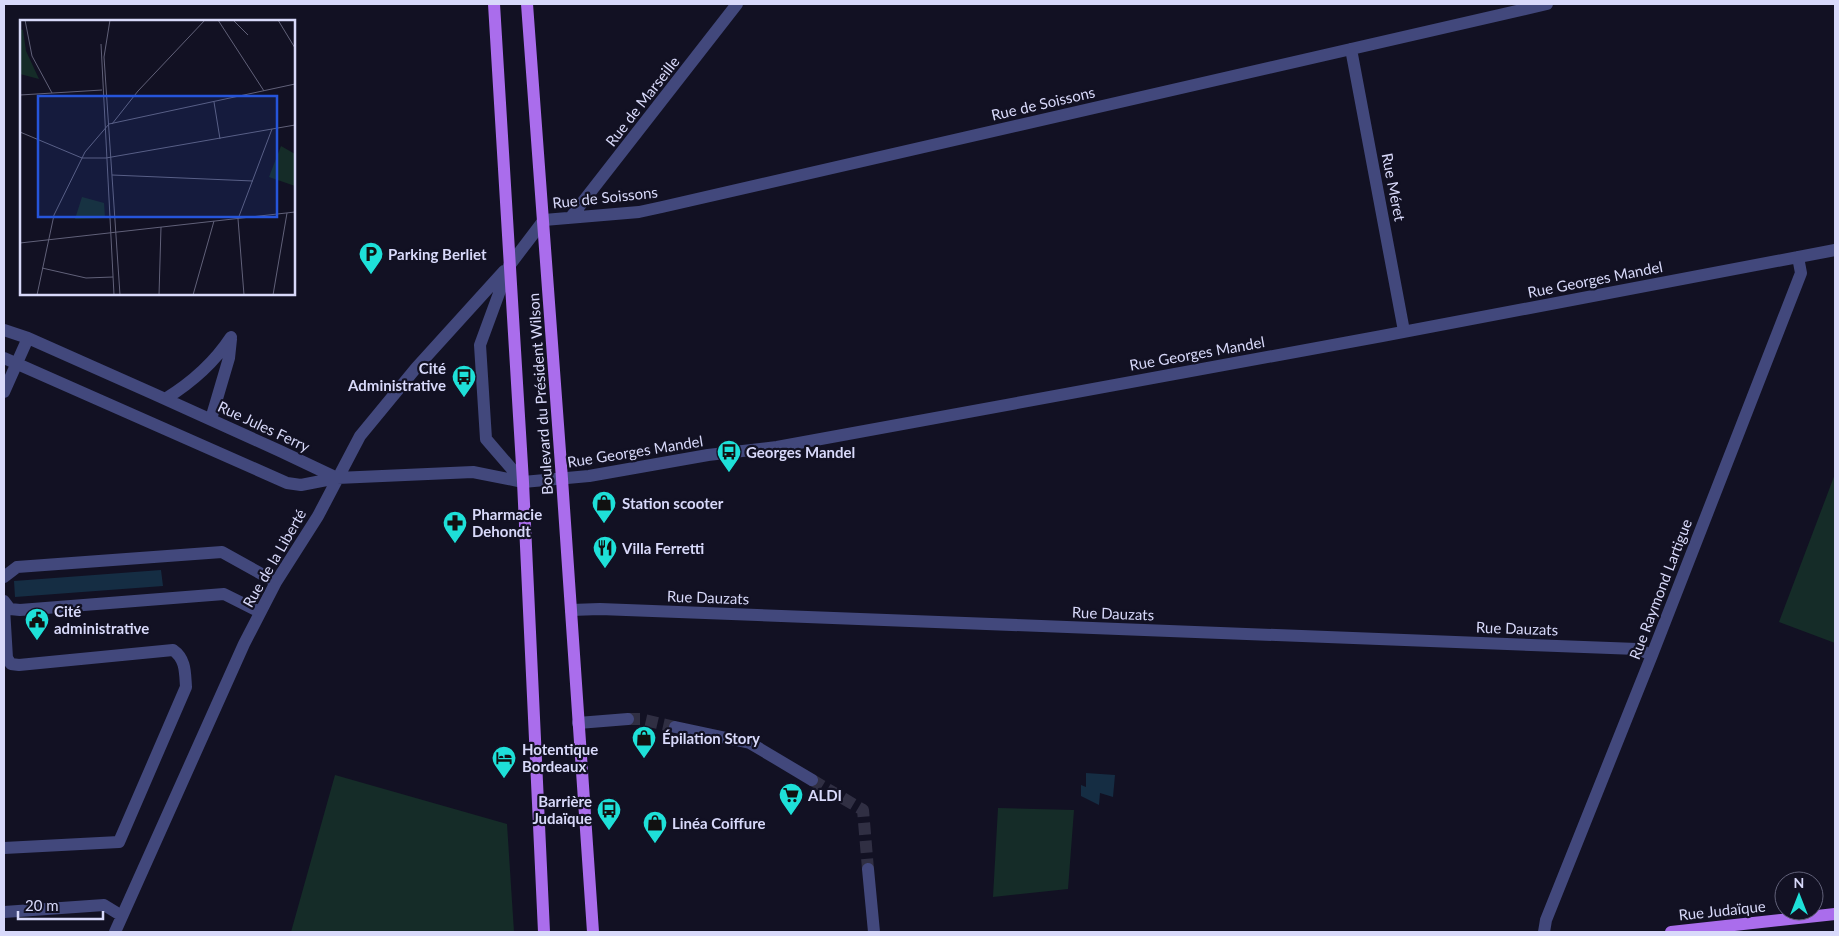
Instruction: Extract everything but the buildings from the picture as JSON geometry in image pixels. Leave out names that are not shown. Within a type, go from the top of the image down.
[{"type":"main road","name":"Boulevard du Président Wilson","points":[[494,4],[524,482],[544,932]]},
{"type":"main road","name":"Boulevard du Président Wilson","points":[[527,4],[544,220],[593,932]]},
{"type":"main road","name":"Rue Judaïque","points":[[1671,932],[1835,914]]},
{"type":"street","name":"Rue de Marseille","points":[[571,217],[737,4]]},
{"type":"street","name":"Rue de Soissons","points":[[544,220],[639,212],[662,208],[1547,4]]},
{"type":"street","name":"Rue Méret","points":[[1351,49],[1404,331]]},
{"type":"street","points":[[524,482],[486,439],[480,346],[509,266],[544,220]]},
{"type":"street","name":"Rue Georges Mandel","points":[[524,482],[562,479],[708,455],[777,447],[1835,250]]},
{"type":"street","name":"Rue Raymond Lartigue","points":[[1544,932],[1546,920],[1801,273],[1798,257]]},
{"type":"street","name":"Rue de la Liberté","points":[[115,932],[260,612],[276,582],[318,516],[360,436],[416,368],[509,266]]},
{"type":"street","name":"Rue Jules Ferry","points":[[4,330],[28,338],[337,478],[472,472],[524,482]]},
{"type":"street","points":[[165,399],[186,386],[204,370],[220,353],[231,336],[229,358],[210,419]]},
{"type":"street","points":[[4,392],[28,338]]},
{"type":"street","points":[[4,358],[287,483],[301,485],[337,478]]},
{"type":"street","points":[[4,577],[17,567],[222,552],[276,582]]},
{"type":"street","points":[[4,602],[10,609],[20,610],[224,594],[260,612]]},
{"type":"street","points":[[4,608],[7,658],[12,664],[19,665],[173,650],[180,654],[183,661],[186,687],[119,842],[4,848]]},
{"type":"street","name":"Rue Dauzats","points":[[571,610],[600,609],[1637,649],[1652,655]]},
{"type":"street","points":[[578,723],[628,720]]},
{"type":"street","points":[[675,726],[750,743],[812,780]]},
{"type":"street","points":[[868,869],[874,932]]},
{"type":"street","points":[[4,912],[104,904],[122,916]]},
{"type":"green space","points":[[1835,474],[1835,643],[1779,622]]},
{"type":"green space","points":[[335,775],[507,824],[514,932],[291,932]]},
{"type":"green space","points":[[998,808],[1074,810],[1068,889],[993,897]]},
{"type":"water","points":[[161,570],[163,586],[15,597],[14,581]]},
{"type":"water","points":[[1086,773],[1115,775],[1113,797],[1100,793],[1099,805],[1081,796],[1081,785],[1086,787]]},
{"type":"tunnel","points":[[628,719],[640,719],[675,727]]},
{"type":"tunnel","points":[[812,780],[863,810],[868,869]]},
{"type":"place","name":"Parking Berliet","points":[[371,275]]},
{"type":"place","name":"Cité Administrative","points":[[464,398]]},
{"type":"place","name":"Georges Mandel","points":[[729,473]]},
{"type":"place","name":"Station scooter","points":[[604,524]]},
{"type":"place","name":"Pharmacie Dehondt","points":[[455,544]]},
{"type":"place","name":"Villa Ferretti","points":[[605,569]]},
{"type":"place","name":"Cité administrative","points":[[37,641]]},
{"type":"place","name":"Épilation Story","points":[[644,759]]},
{"type":"place","name":"Hotentique Bordeaux","points":[[504,779]]},
{"type":"place","name":"ALDI","points":[[791,816]]},
{"type":"place","name":"Barrière Judaïque","points":[[609,831]]},
{"type":"place","name":"Linéa Coiffure","points":[[655,844]]}]
